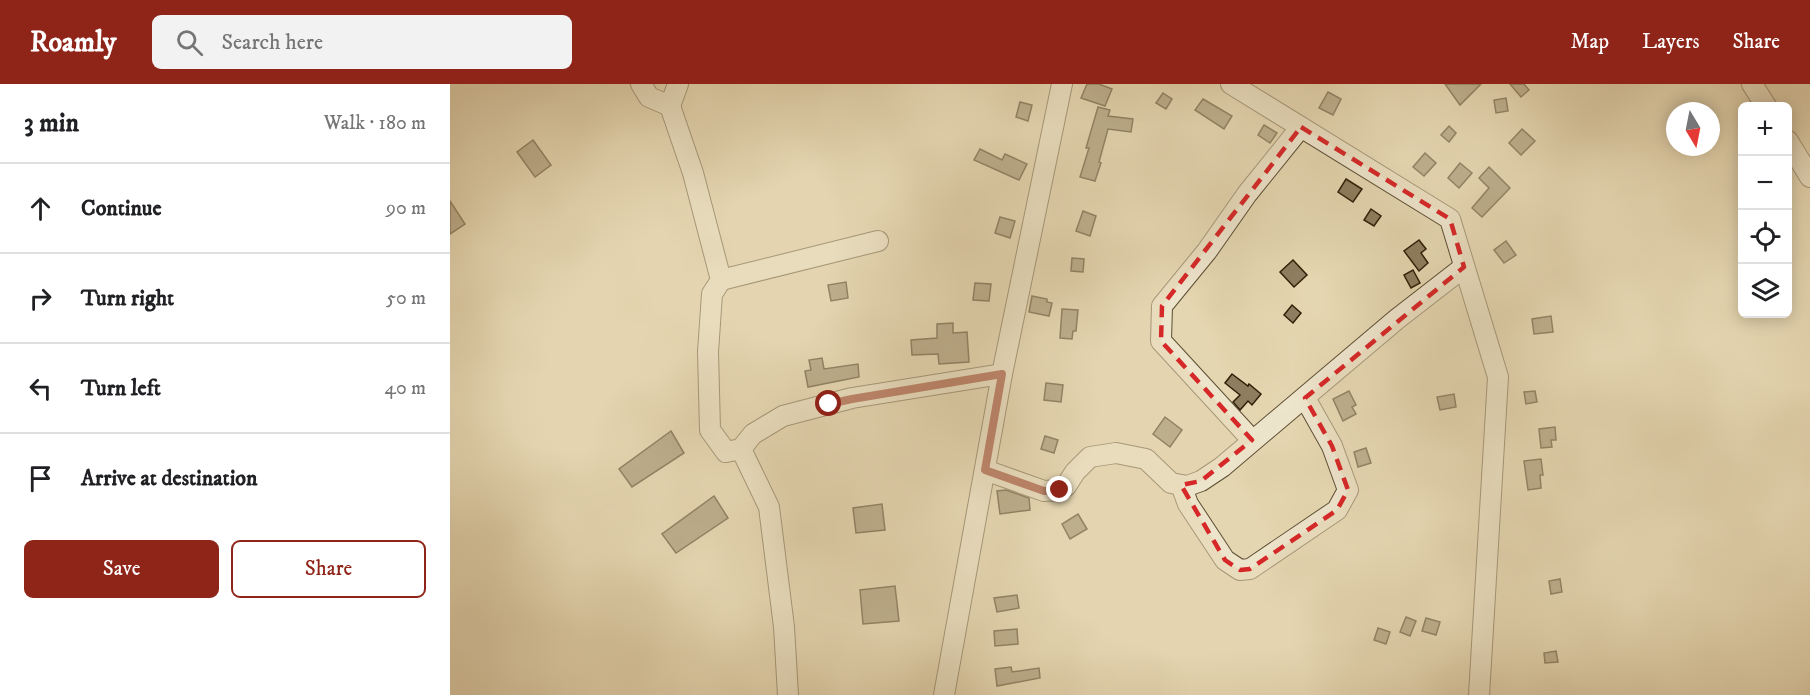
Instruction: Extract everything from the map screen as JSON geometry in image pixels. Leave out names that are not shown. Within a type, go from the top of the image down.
[{"type":"street","points":[[641,84],[649,97],[670,106]]},
{"type":"street","points":[[678,84],[670,106],[693,173],[721,280]]},
{"type":"street","points":[[944,695],[1002,374],[1062,84]]},
{"type":"street","points":[[1231,84],[1450,219],[1498,377],[1479,695]]},
{"type":"street","points":[[1752,84],[1763,102]]},
{"type":"street","points":[[1252,440],[1161,341],[1162,306],[1207,251],[1247,194],[1301,127]]},
{"type":"street","points":[[1792,148],[1810,177]]},
{"type":"street","points":[[878,241],[721,280],[712,294],[709,340],[710,430],[726,452],[741,449],[753,434],[783,416],[852,399],[1002,374]]},
{"type":"street","points":[[985,470],[1044,491],[1053,491],[1066,486],[1075,472],[1090,457],[1116,453],[1146,459],[1171,483],[1188,486],[1201,481],[1222,467],[1397,319],[1464,267]]},
{"type":"street","points":[[1181,485],[1188,504],[1225,560],[1240,570],[1250,569],[1337,510],[1348,490],[1332,446],[1305,398]]},
{"type":"street","points":[[741,449],[769,507],[784,627],[788,695]]},
{"type":"highlighted area","points":[[1301,127],[1450,219],[1464,267],[1305,398],[1332,446],[1348,490],[1337,510],[1250,569],[1240,570],[1225,560],[1181,485],[1201,481],[1252,440],[1161,341],[1162,306]]},
{"type":"building","points":[[1087,84],[1099,84],[1112,89],[1105,106],[1081,98]]},
{"type":"building","points":[[1445,84],[1481,84],[1460,105]]},
{"type":"building","points":[[1510,84],[1524,84],[1529,90],[1521,97]]},
{"type":"building","points":[[1328,92],[1341,99],[1333,115],[1319,108]]},
{"type":"building","points":[[1163,93],[1172,99],[1166,109],[1156,103]]},
{"type":"building","points":[[1506,98],[1508,111],[1496,113],[1494,100]]},
{"type":"building","points":[[1203,99],[1232,116],[1224,129],[1195,110]]},
{"type":"building","points":[[1020,102],[1032,105],[1028,121],[1016,117]]},
{"type":"building","points":[[1098,107],[1110,110],[1108,116],[1133,119],[1131,132],[1108,129],[1095,181],[1080,177]]},
{"type":"building","points":[[1264,125],[1277,133],[1270,143],[1258,135]]},
{"type":"building","points":[[1449,126],[1456,133],[1449,142],[1441,135]]},
{"type":"building","points":[[1522,129],[1535,141],[1521,155],[1509,143]]},
{"type":"building","points":[[533,140],[551,165],[535,177],[517,152]]},
{"type":"building","points":[[980,149],[1002,160],[1005,154],[1027,164],[1019,180],[974,160]]},
{"type":"building","points":[[1425,153],[1436,163],[1424,176],[1413,167]]},
{"type":"building","points":[[1460,163],[1472,173],[1459,188],[1448,178]]},
{"type":"building","points":[[1489,167],[1510,188],[1482,217],[1472,208],[1489,188],[1479,178]]},
{"type":"building","points":[[1346,179],[1362,189],[1353,202],[1338,192]]},
{"type":"building","points":[[450,201],[465,224],[450,234]]},
{"type":"building","points":[[1371,209],[1381,216],[1374,226],[1364,220]]},
{"type":"building","points":[[1083,211],[1096,216],[1090,236],[1076,231]]},
{"type":"building","points":[[1000,217],[1015,221],[1010,238],[995,233]]},
{"type":"building","points":[[1419,240],[1426,249],[1421,253],[1428,263],[1419,271],[1404,251]]},
{"type":"building","points":[[1506,241],[1516,255],[1504,263],[1494,250]]},
{"type":"building","points":[[1072,258],[1084,259],[1083,272],[1071,271]]},
{"type":"building","points":[[1293,260],[1307,275],[1294,287],[1280,272]]},
{"type":"building","points":[[1413,270],[1420,283],[1411,288],[1404,275]]},
{"type":"building","points":[[846,282],[848,298],[831,301],[828,285]]},
{"type":"building","points":[[975,283],[991,284],[989,301],[973,300]]},
{"type":"building","points":[[1032,296],[1047,299],[1047,302],[1052,303],[1049,316],[1029,312]]},
{"type":"building","points":[[1292,305],[1301,313],[1293,323],[1284,315]]},
{"type":"building","points":[[1062,309],[1078,310],[1076,331],[1073,331],[1072,339],[1060,338]]},
{"type":"building","points":[[1551,316],[1553,332],[1534,334],[1532,319]]},
{"type":"building","points":[[953,323],[953,333],[967,332],[969,362],[939,364],[938,354],[912,355],[911,340],[937,338],[937,324]]},
{"type":"building","points":[[822,358],[824,369],[858,364],[859,377],[808,387],[805,371],[811,370],[809,360]]},
{"type":"building","points":[[1232,374],[1261,394],[1252,405],[1248,401],[1240,410],[1233,402],[1240,395],[1225,383]]},
{"type":"building","points":[[1046,383],[1063,385],[1061,402],[1044,400]]},
{"type":"building","points":[[1349,391],[1356,405],[1352,407],[1356,414],[1343,421],[1333,399]]},
{"type":"building","points":[[1535,391],[1537,402],[1526,404],[1524,392]]},
{"type":"building","points":[[1454,394],[1456,407],[1440,410],[1437,397]]},
{"type":"building","points":[[1165,417],[1182,430],[1170,447],[1153,434]]},
{"type":"building","points":[[1555,427],[1556,440],[1551,440],[1552,447],[1541,448],[1539,429]]},
{"type":"building","points":[[671,431],[684,453],[632,487],[619,469]]},
{"type":"building","points":[[1045,436],[1058,440],[1054,453],[1041,449]]},
{"type":"building","points":[[1366,448],[1371,463],[1358,467],[1354,452]]},
{"type":"building","points":[[1541,459],[1543,475],[1540,475],[1541,488],[1528,490],[1524,461]]},
{"type":"building","points":[[1006,490],[1029,498],[1030,510],[1000,514],[997,491]]},
{"type":"building","points":[[714,496],[728,518],[676,553],[662,534]]},
{"type":"building","points":[[882,504],[885,530],[856,533],[853,508]]},
{"type":"building","points":[[1078,514],[1087,529],[1070,539],[1062,524]]},
{"type":"building","points":[[1560,579],[1562,592],[1551,594],[1549,581]]},
{"type":"building","points":[[895,586],[899,621],[863,624],[860,590]]},
{"type":"building","points":[[1017,595],[1019,608],[997,612],[994,598]]},
{"type":"building","points":[[1406,617],[1416,621],[1410,636],[1400,632]]},
{"type":"building","points":[[1426,618],[1440,622],[1436,635],[1422,631]]},
{"type":"building","points":[[1378,628],[1390,632],[1386,644],[1374,640]]},
{"type":"building","points":[[1017,629],[1018,644],[995,646],[994,631]]},
{"type":"building","points":[[1556,651],[1558,662],[1545,663],[1544,653]]},
{"type":"building","points":[[1011,667],[1012,672],[1039,668],[1040,678],[997,686],[995,669]]},
{"type":"route","points":[[829,404],[1002,374],[985,470],[1044,491],[1060,490]]}]
